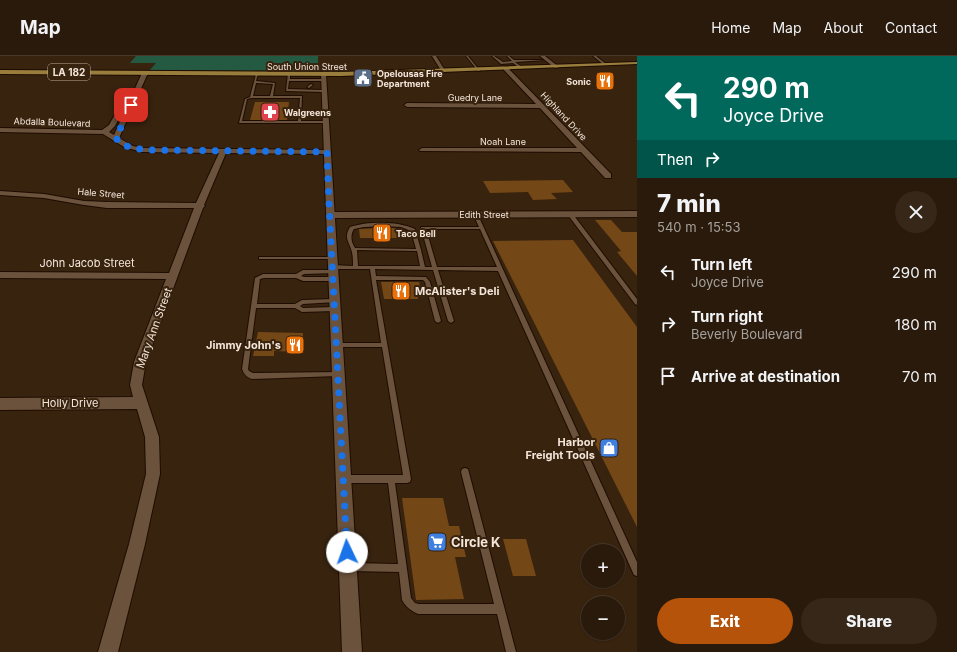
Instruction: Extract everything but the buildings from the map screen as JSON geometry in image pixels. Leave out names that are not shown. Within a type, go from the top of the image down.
[{"type":"main road","name":"South Union Street","points":[[0,72],[289,74],[312,83],[444,71],[636,64]]},
{"type":"street","points":[[434,56],[444,71]]},
{"type":"street","points":[[542,56],[557,67]]},
{"type":"street","name":"Highland Drive","points":[[506,69],[608,176]]},
{"type":"street","points":[[116,138],[142,73]]},
{"type":"street","points":[[142,73],[112,126],[104,132],[116,138],[120,143],[132,148],[152,150],[327,152]]},
{"type":"street","points":[[312,83],[325,122],[352,652]]},
{"type":"street","name":"Guedry Lane","points":[[407,106],[542,106]]},
{"type":"street","points":[[112,126],[122,125]]},
{"type":"street","name":"Abdalla Boulevard","points":[[0,130],[104,132]]},
{"type":"street","name":"Noah Lane","points":[[422,150],[583,150]]},
{"type":"street","name":"Mary Ann Street","points":[[108,652],[137,544],[153,474],[152,437],[140,403],[136,385],[140,362],[223,151]]},
{"type":"street","name":"Hale Street","points":[[0,193],[44,196],[84,203],[108,205],[201,206]]},
{"type":"street","name":"Edith Street","points":[[330,215],[637,214]]},
{"type":"street","name":"John Jacob Street","points":[[0,275],[173,276]]},
{"type":"street","name":"Holly Drive","points":[[0,404],[140,403]]},
{"type":"lane","points":[[467,56],[479,70]]},
{"type":"lane","points":[[493,56],[502,63],[546,60]]},
{"type":"lane","points":[[508,56],[521,68]]},
{"type":"lane","points":[[594,56],[605,64]]},
{"type":"lane","points":[[251,97],[257,74]]},
{"type":"lane","points":[[289,74],[287,90],[312,83]]},
{"type":"lane","points":[[288,80],[312,83]]},
{"type":"lane","points":[[255,82],[274,82],[271,97]]},
{"type":"lane","points":[[299,122],[302,97],[246,98],[240,122],[299,122],[325,122]]},
{"type":"lane","points":[[475,214],[637,572]]},
{"type":"lane","points":[[570,214],[637,303]]},
{"type":"lane","points":[[356,268],[354,249],[350,242],[349,233],[352,228],[360,226],[402,226],[413,230],[423,268]]},
{"type":"lane","points":[[451,321],[423,228],[482,228]]},
{"type":"lane","points":[[354,249],[419,250]]},
{"type":"lane","points":[[261,258],[332,269],[500,269]]},
{"type":"lane","points":[[343,479],[407,479],[372,268]]},
{"type":"lane","points":[[332,269],[303,279],[296,276],[260,276],[258,278],[245,369],[247,373],[252,376],[338,374]]},
{"type":"lane","points":[[374,278],[424,278],[427,282],[438,321]]},
{"type":"lane","points":[[254,306],[296,306],[302,310],[334,305]]},
{"type":"lane","points":[[336,345],[385,345]]},
{"type":"lane","points":[[465,472],[512,652]]},
{"type":"lane","points":[[391,479],[406,600],[418,609],[500,609]]},
{"type":"lane","points":[[348,567],[402,568]]},
{"type":"green space","points":[[136,56],[318,56],[318,71],[150,70],[156,63],[130,63]]},
{"type":"place","name":"Opelousas Fire Department","points":[[363,78]]},
{"type":"place","name":"Sonic","points":[[605,81]]},
{"type":"place","name":"Walgreens","points":[[270,112]]},
{"type":"place","name":"Taco Bell","points":[[382,233]]},
{"type":"place","name":"McAlister's Deli","points":[[401,291]]},
{"type":"place","name":"Jimmy John's","points":[[295,345]]},
{"type":"place","name":"Harbor Freight Tools","points":[[609,448]]},
{"type":"place","name":"Circle K","points":[[437,542]]},
{"type":"route","points":[[131,105],[116,138],[120,143],[132,148],[152,150],[327,152],[347,552]]}]
